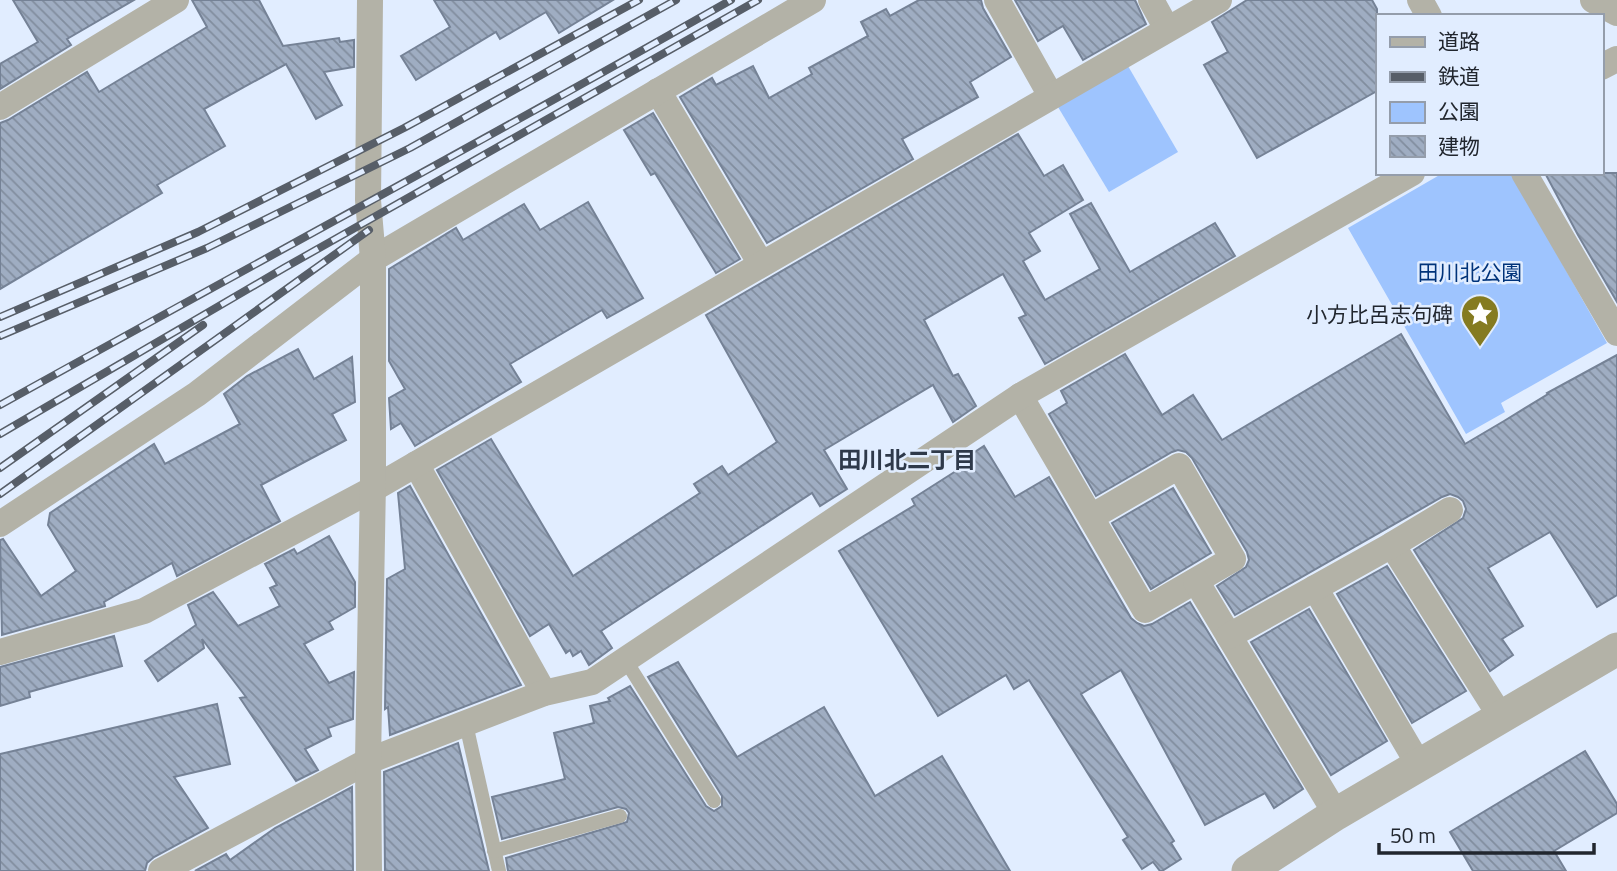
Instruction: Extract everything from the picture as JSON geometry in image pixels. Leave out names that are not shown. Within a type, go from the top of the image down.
[{"type":"street","points":[[0,107],[175,0]]},
{"type":"street","points":[[369,871],[368,761],[373,489],[373,259],[368,200],[370,0]]},
{"type":"street","points":[[0,524],[197,394],[373,259],[813,0]]},
{"type":"street","points":[[1151,0],[1167,29]]},
{"type":"street","points":[[0,652],[144,611],[373,489],[1219,0]]},
{"type":"street","points":[[1593,0],[1617,13]]},
{"type":"street","points":[[1008,4],[1051,96]]},
{"type":"street","points":[[658,91],[761,264]]},
{"type":"street","points":[[161,871],[368,761],[544,693],[592,682],[1020,396],[1408,175]]},
{"type":"street","points":[[1525,175],[1617,332]]},
{"type":"street","points":[[1020,396],[1145,610],[1233,559],[1179,466],[1091,517]]},
{"type":"street","points":[[416,464],[544,693]]},
{"type":"street","points":[[1230,636],[1450,510]]},
{"type":"street","points":[[1392,545],[1501,717]]},
{"type":"street","points":[[1196,581],[1336,814]]},
{"type":"street","points":[[1315,589],[1419,765]]},
{"type":"street","points":[[1248,871],[1336,814],[1617,649]]},
{"type":"lane","points":[[626,661],[714,801]]},
{"type":"lane","points":[[466,724],[499,871]]},
{"type":"lane","points":[[495,851],[620,816]]},
{"type":"green space","points":[[1128,66],[1178,152],[1109,192],[1058,107]]},
{"type":"green space","name":"田川北公園","points":[[1440,175],[1512,175],[1607,343],[1501,403],[1505,412],[1466,434],[1348,228]]},
{"type":"building","points":[[13,0],[134,0],[67,39],[71,45],[0,89],[0,64],[38,42]]},
{"type":"building","points":[[192,0],[259,0],[283,46],[339,38],[340,42],[354,40],[354,67],[324,72],[342,105],[316,119],[286,64],[204,109],[225,146],[157,185],[162,193],[0,289],[0,123],[87,72],[99,92],[207,27]]},
{"type":"building","points":[[434,0],[613,0],[559,33],[546,12],[500,39],[496,32],[416,80],[401,56],[450,27]]},
{"type":"building","points":[[919,0],[981,0],[1011,57],[970,82],[978,97],[902,139],[913,159],[767,243],[680,97],[712,78],[716,85],[753,66],[769,98],[812,74],[809,68],[868,36],[861,22],[886,9],[890,16]]},
{"type":"building","points":[[1015,0],[1135,0],[1146,24],[1083,60],[1063,26],[1038,41]]},
{"type":"building","points":[[1247,0],[1372,0],[1377,9],[1376,92],[1257,158],[1204,65],[1228,52],[1212,22]]},
{"type":"building","points":[[653,113],[740,259],[716,273],[655,173],[651,175],[624,130]]},
{"type":"building","points":[[1018,134],[1044,176],[1063,165],[1083,200],[1029,233],[1040,251],[1023,261],[1045,300],[1100,269],[1070,214],[1091,203],[1130,272],[1215,223],[1235,256],[1045,364],[1019,318],[1026,315],[1003,274],[924,320],[953,376],[958,374],[976,406],[953,422],[933,385],[824,450],[847,489],[820,506],[812,493],[601,631],[612,648],[589,665],[581,651],[573,656],[570,650],[566,653],[549,624],[530,636],[437,470],[491,439],[573,576],[700,493],[694,484],[722,466],[728,475],[777,442],[706,315]]},
{"type":"building","points":[[1617,173],[1617,302],[1546,175]]},
{"type":"building","points":[[588,202],[643,298],[607,318],[602,310],[510,364],[521,382],[415,446],[401,423],[391,429],[389,398],[405,389],[389,361],[389,269],[456,228],[463,240],[524,204],[540,230]]},
{"type":"building","points":[[1401,334],[1465,444],[1547,393],[1617,355],[1617,595],[1597,607],[1550,532],[1488,568],[1523,626],[1502,639],[1513,655],[1490,671],[1414,550],[1463,518],[1466,509],[1458,497],[1450,494],[1442,497],[1235,615],[1217,586],[1246,567],[1249,560],[1247,552],[1192,458],[1186,452],[1172,452],[1096,496],[1049,414],[1067,403],[1061,391],[1125,354],[1162,415],[1193,395],[1222,440]]},
{"type":"building","points":[[298,349],[314,379],[352,357],[355,402],[332,414],[346,440],[261,485],[280,521],[177,576],[172,563],[104,602],[105,606],[2,635],[0,540],[3,539],[41,596],[76,571],[48,525],[50,513],[154,444],[165,464],[240,424],[224,394],[247,376]]},
{"type":"building","points":[[984,446],[1015,497],[1049,477],[1131,618],[1137,623],[1144,626],[1152,624],[1190,602],[1303,789],[1274,808],[1265,793],[1205,825],[1121,670],[1081,694],[1174,841],[1171,843],[1181,859],[1162,871],[1153,862],[1142,869],[1123,840],[1128,837],[1029,680],[1014,689],[1006,675],[938,716],[839,551],[915,505],[912,499],[967,464],[964,459]]},
{"type":"building","points":[[410,486],[521,685],[390,735],[388,707],[385,709],[387,579],[405,569],[398,493]]},
{"type":"building","points":[[1173,488],[1211,553],[1151,589],[1112,523]]},
{"type":"building","points":[[329,536],[355,582],[355,607],[329,622],[333,629],[304,644],[329,683],[354,672],[353,719],[328,728],[331,736],[305,749],[318,770],[296,781],[240,698],[246,697],[202,639],[204,648],[158,681],[145,661],[196,625],[188,605],[213,592],[238,626],[280,606],[270,588],[277,585],[265,564],[294,549],[297,554]]},
{"type":"building","points":[[1387,566],[1466,691],[1412,723],[1337,594]]},
{"type":"building","points":[[1309,609],[1387,741],[1331,775],[1251,642]]},
{"type":"building","points":[[114,636],[122,666],[29,692],[30,697],[0,706],[0,667]]},
{"type":"building","points":[[678,662],[737,757],[824,707],[875,796],[942,756],[1010,871],[508,871],[506,858],[627,822],[629,813],[618,807],[502,839],[492,797],[565,779],[554,733],[594,723],[590,706],[610,701],[608,698],[630,686],[706,806],[714,811],[722,806],[722,796],[648,677]]},
{"type":"building","points":[[217,704],[230,764],[174,777],[208,828],[154,857],[147,863],[145,871],[0,871],[0,754]]},
{"type":"building","points":[[458,743],[489,871],[385,871],[384,772]]},
{"type":"building","points":[[1585,751],[1617,804],[1617,813],[1554,851],[1566,871],[1473,871],[1450,832]]},
{"type":"building","points":[[352,787],[353,871],[195,871],[226,854],[230,860],[275,828]]},
{"type":"railway","points":[[0,317],[198,232],[404,128],[639,0]]},
{"type":"railway","points":[[0,336],[207,248],[410,148],[676,0]]},
{"type":"railway","points":[[0,405],[731,0]]},
{"type":"railway","points":[[0,434],[284,268],[758,0]]},
{"type":"railway","points":[[0,494],[369,230]]},
{"type":"railway","points":[[0,468],[203,325]]},
{"type":"place","name":"小方比呂志句碑","points":[[1480,348]]},
{"type":"district","name":"田川北二丁目","points":[[907,459]]}]
